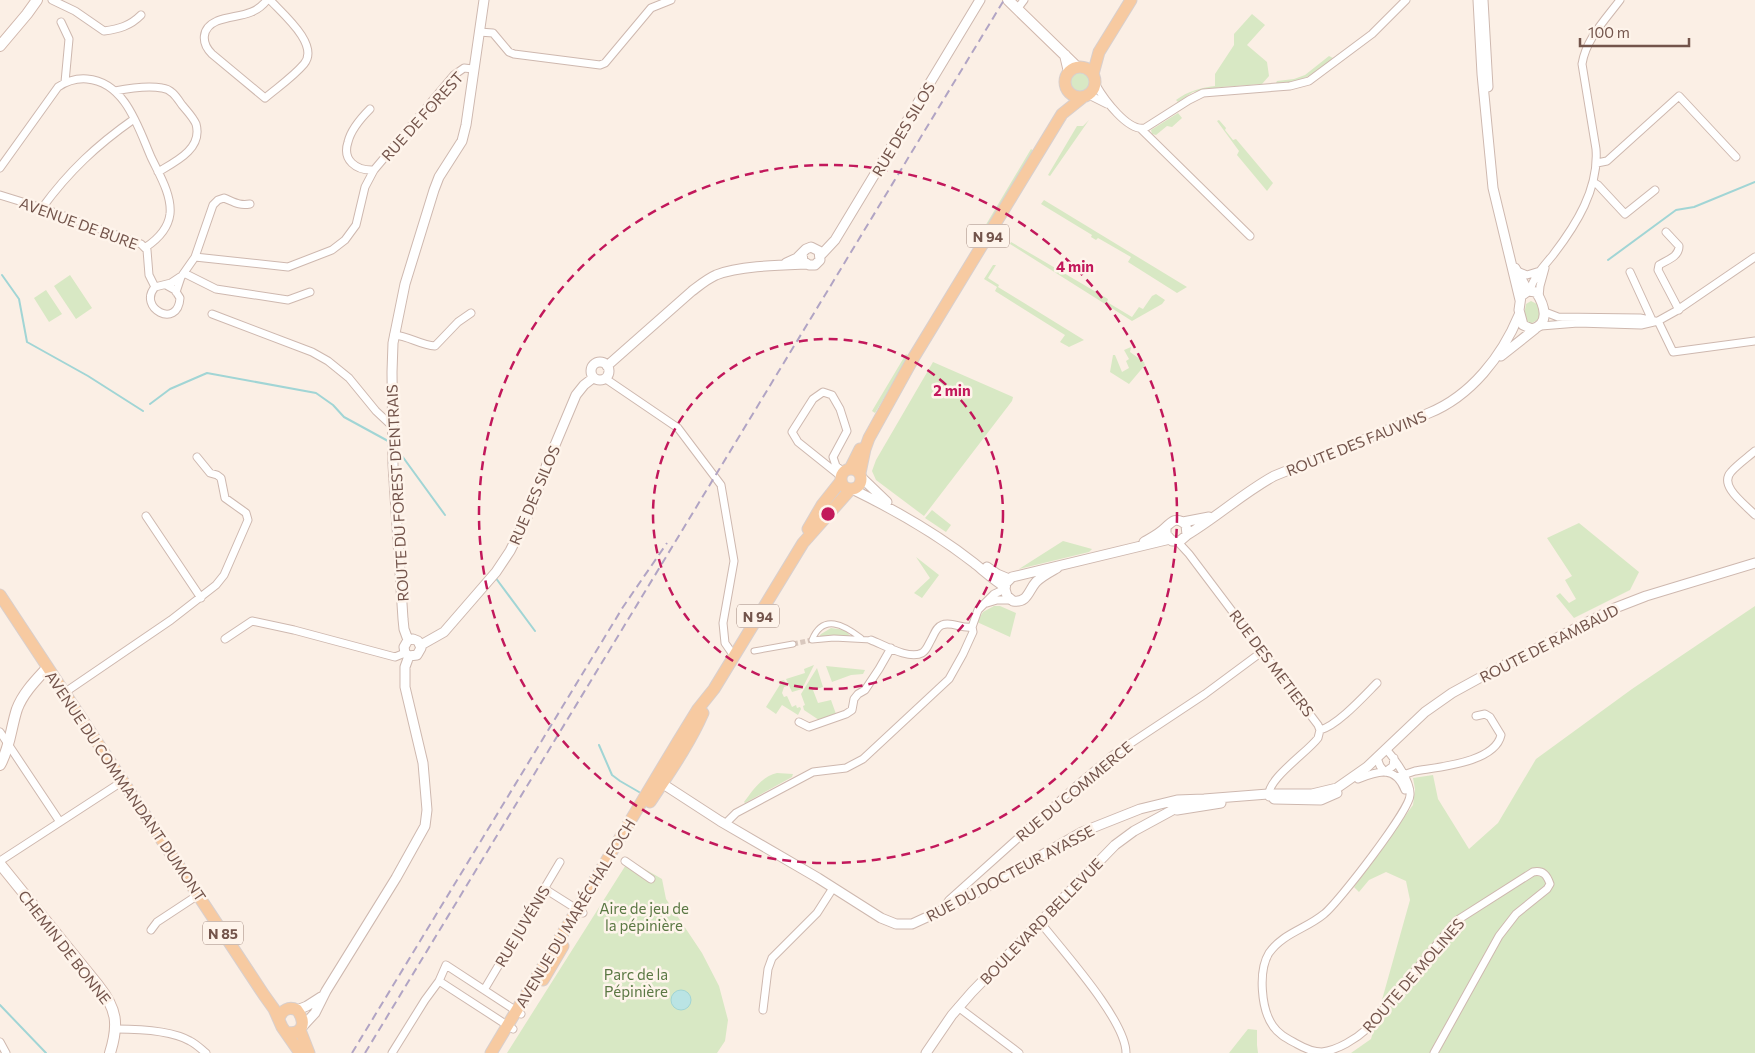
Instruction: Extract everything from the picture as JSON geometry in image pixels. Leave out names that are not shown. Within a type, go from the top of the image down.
[{"type":"main road","points":[[0,46],[37,0]]},
{"type":"main road","points":[[1008,0],[1021,4],[1076,69]]},
{"type":"main road","points":[[1090,88],[1099,52],[1131,0]]},
{"type":"main road","points":[[1090,88],[1071,95],[1066,89],[1065,80],[1099,52]]},
{"type":"main road","points":[[1076,69],[1086,68],[1090,88]]},
{"type":"main road","name":"N 94","points":[[661,779],[698,709],[714,688],[803,543],[822,505],[850,475],[914,357],[1062,114],[1090,88]]},
{"type":"main road","name":"N 94","points":[[1062,114],[1066,89]]},
{"type":"main road","points":[[850,475],[860,485],[852,490],[844,487],[850,475]]},
{"type":"main road","name":"N 94","points":[[803,543],[852,490]]},
{"type":"main road","name":"AVENUE DU COMMANDANT DUMONT","points":[[2,601],[264,995],[288,1012]]},
{"type":"main road","points":[[0,765],[8,745],[18,706],[47,668]]},
{"type":"main road","name":"AVENUE DU MARÉCHAL FOCH","points":[[491,1053],[519,1013],[580,911],[643,813],[661,779]]},
{"type":"main road","name":"CHEMIN DE BONNE","points":[[0,864],[104,992],[114,1010],[116,1029]]},
{"type":"main road","points":[[300,1053],[282,1027],[288,1012],[303,1020],[301,1028],[309,1053]]},
{"type":"main road","name":"AVENUE DU MARÉCHAL FOCH","points":[[499,1053],[510,1027]]},
{"type":"main road","points":[[286,1032],[294,1033],[301,1028]]},
{"type":"main road","points":[[110,1053],[116,1029]]},
{"type":"street","points":[[52,0],[75,11],[104,30],[125,27],[141,15]]},
{"type":"street","points":[[269,0],[304,39],[309,50],[303,65],[265,98],[212,54],[206,47],[204,36],[211,24],[249,13],[269,0]]},
{"type":"street","name":"ROUTE DU FOREST D'ENTRAIS","points":[[408,640],[404,629],[393,465],[392,372],[394,335],[405,284],[434,190],[439,177],[462,141],[469,112],[473,69],[484,0]]},
{"type":"street","points":[[479,32],[493,33],[509,52],[514,54],[600,65],[605,63],[651,8],[672,0]]},
{"type":"street","points":[[970,0],[970,17]]},
{"type":"street","name":"RUE DES SILOS","points":[[818,253],[835,240],[980,0]]},
{"type":"street","points":[[1141,129],[1204,93],[1290,86],[1309,81],[1372,34],[1406,0]]},
{"type":"street","points":[[1478,0],[1488,150],[1493,188],[1520,300],[1520,321],[1526,327],[1578,323],[1640,325],[1655,321],[1678,310],[1755,257]]},
{"type":"street","points":[[1483,0],[1488,70],[1486,110]]},
{"type":"street","points":[[1520,300],[1521,296],[1529,290],[1540,271],[1570,233],[1586,204],[1597,163],[1582,64],[1592,37],[1620,0]]},
{"type":"street","points":[[61,22],[68,39],[66,82]]},
{"type":"street","name":"RUE DE FOREST","points":[[374,170],[454,75],[464,68],[473,69]]},
{"type":"street","points":[[0,168],[52,93],[66,82],[74,80],[103,82],[115,91],[127,106],[170,202],[170,217],[165,229],[146,247]]},
{"type":"street","points":[[115,91],[136,87],[161,87],[168,89],[196,124],[196,140],[192,147],[178,160],[158,172]]},
{"type":"street","points":[[1090,88],[1112,106]]},
{"type":"street","points":[[1090,88],[1112,106],[1126,122],[1141,129],[1250,236]]},
{"type":"street","points":[[1597,163],[1607,161],[1679,96],[1736,157]]},
{"type":"street","points":[[370,109],[355,127],[348,142],[347,151],[348,158],[353,165],[366,171],[374,170]]},
{"type":"street","points":[[42,208],[60,182],[78,164],[111,135],[134,119]]},
{"type":"street","points":[[195,257],[288,267],[332,250],[345,240],[356,225],[365,187],[374,170]]},
{"type":"street","points":[[1593,182],[1626,214],[1655,190]]},
{"type":"street","name":"AVENUE DE BURE","points":[[0,195],[42,208],[146,247],[149,274],[155,287]]},
{"type":"street","name":"AVENUE DE BURE","points":[[182,275],[166,286],[160,285],[155,287],[151,294],[151,301],[160,314],[169,314],[176,309],[180,298],[176,292],[182,275],[195,257],[213,204],[224,198],[242,206],[250,204]]},
{"type":"street","points":[[1666,232],[1680,246],[1680,250],[1678,254],[1659,266],[1658,270],[1678,310]]},
{"type":"street","points":[[607,366],[704,282],[716,275],[783,264],[815,265],[818,263],[818,253],[808,248],[802,254],[783,264]]},
{"type":"street","points":[[802,254],[803,261],[806,264]]},
{"type":"street","points":[[1539,297],[1543,273],[1551,257]]},
{"type":"street","points":[[1511,261],[1529,290],[1536,292],[1539,297],[1545,312],[1544,321],[1538,327]]},
{"type":"street","points":[[1517,271],[1528,275],[1540,271]]},
{"type":"street","points":[[1630,272],[1655,321],[1674,352],[1755,341]]},
{"type":"street","points":[[182,275],[216,289],[288,300],[310,292]]},
{"type":"street","points":[[166,286],[176,292]]},
{"type":"street","points":[[1545,312],[1558,317],[1640,318],[1655,321]]},
{"type":"street","points":[[394,335],[404,336],[435,346],[458,322],[471,313]]},
{"type":"street","points":[[212,314],[312,352],[328,360],[349,378],[376,411],[392,426]]},
{"type":"street","name":"ROUTE DES FAUVINS","points":[[1019,576],[1057,568],[1138,546],[1180,538],[1274,476],[1440,409],[1462,394],[1486,369],[1504,347],[1519,315]]},
{"type":"street","name":"ROUTE DES FAUVINS","points":[[1486,369],[1538,327]]},
{"type":"street","points":[[601,362],[607,366],[609,371],[606,379],[599,381],[592,378],[590,370],[594,364],[601,362]]},
{"type":"street","name":"RUE DES SILOS","points":[[421,645],[444,632],[494,575],[510,551],[528,516],[547,464],[576,395],[592,378]]},
{"type":"street","points":[[606,379],[678,428],[721,485],[734,561],[724,609],[724,633],[725,643],[734,656]]},
{"type":"street","points":[[850,475],[838,474],[798,442],[792,432],[813,399],[823,392],[832,395],[846,425],[847,431],[833,457],[836,466],[850,475],[877,493],[914,523]]},
{"type":"street","points":[[1755,451],[1729,473],[1727,480],[1729,488],[1755,514]]},
{"type":"street","points":[[64,693],[172,620],[201,598],[224,575],[248,520],[246,513],[225,498],[219,476],[210,473],[197,457]]},
{"type":"street","points":[[852,490],[881,503],[995,576],[1005,588],[1007,596],[1011,600]]},
{"type":"street","name":"ROUTE DES FAUVINS","points":[[1183,522],[1205,518],[1221,512]]},
{"type":"street","points":[[146,516],[201,598]]},
{"type":"street","points":[[1172,521],[1183,522],[1187,528],[1180,538],[1166,534],[1166,527],[1172,521]]},
{"type":"street","name":"ROUTE DES FAUVINS","points":[[1138,546],[1166,527]]},
{"type":"street","name":"RUE DES METIERS","points":[[1180,538],[1189,554],[1316,721],[1320,730],[1316,741],[1273,783],[1269,796]]},
{"type":"street","name":"ROUTE DE RAMBAUD","points":[[1173,810],[1192,800],[1327,792],[1347,782],[1367,767],[1425,712],[1452,693],[1595,617],[1646,596],[1755,563]]},
{"type":"street","name":"ROUTE DES FAUVINS","points":[[1030,590],[1041,578],[1057,568]]},
{"type":"street","points":[[982,605],[992,600],[1018,602],[1027,597],[1030,590],[1028,581],[1019,576],[1010,579],[995,576]]},
{"type":"street","points":[[722,822],[813,772],[846,768],[863,759],[949,680],[964,654],[973,632],[972,627],[978,610],[994,594],[1005,588],[1010,579]]},
{"type":"street","points":[[225,639],[252,620],[395,657],[407,654],[415,656],[420,653],[421,645],[416,640],[408,640],[404,647],[407,654],[405,687],[423,763],[427,810],[425,826],[401,870],[326,991],[315,1013],[301,1028]]},
{"type":"street","points":[[861,638],[848,628],[832,623],[818,630],[812,640],[861,638],[871,640],[911,656],[926,650],[939,626],[943,624],[972,627]]},
{"type":"street","points":[[754,651],[793,644]]},
{"type":"street","points":[[799,722],[809,727],[846,714],[852,710],[854,699],[865,690],[891,648]]},
{"type":"street","name":"RUE DU COMMERCE","points":[[947,909],[949,900],[1113,754],[1205,694],[1263,651]]},
{"type":"street","points":[[1320,730],[1334,723],[1377,683]]},
{"type":"street","points":[[1358,780],[1376,772],[1400,776],[1444,768],[1480,756],[1496,746],[1500,739],[1500,731],[1488,715],[1481,714],[1476,716]]},
{"type":"street","points":[[0,732],[60,822]]},
{"type":"street","points":[[1386,749],[1394,758],[1400,776]]},
{"type":"street","points":[[1377,758],[1385,772]]},
{"type":"street","points":[[1385,772],[1393,766],[1394,758]]},
{"type":"street","name":"ROUTE DE RAMBAUD","points":[[1173,810],[1269,796],[1322,800],[1337,794],[1358,780],[1367,767]]},
{"type":"street","name":"ROUTE DE MOLINES","points":[[1400,776],[1410,794],[1407,805],[1374,853],[1333,906],[1318,919],[1282,939],[1276,945],[1266,958],[1263,970],[1263,990],[1267,1015],[1272,1026],[1286,1038],[1306,1049],[1326,1051],[1354,1039],[1368,1028],[1456,921],[1533,872],[1543,873],[1549,880],[1548,889],[1516,914],[1499,936],[1434,1053]]},
{"type":"street","name":"RUE DU DOCTEUR AYASSE","points":[[661,779],[708,814],[881,918],[896,924],[912,924],[947,909],[1082,832],[1119,816],[1163,803],[1177,800],[1192,800]]},
{"type":"street","points":[[0,860],[123,781]]},
{"type":"street","points":[[1163,803],[1173,810]]},
{"type":"street","name":"BOULEVARD BELLEVUE","points":[[926,1053],[958,1007],[1115,845],[1134,831],[1173,810]]},
{"type":"street","points":[[625,861],[651,879]]},
{"type":"street","name":"RUE JUVÉNIS","points":[[484,990],[560,862]]},
{"type":"street","points":[[763,1010],[768,968],[772,958],[817,913],[833,888]]},
{"type":"street","points":[[544,889],[580,911]]},
{"type":"street","points":[[151,930],[157,922],[198,895]]},
{"type":"street","points":[[1040,922],[1107,1008],[1124,1043],[1126,1053]]},
{"type":"street","points":[[392,1053],[439,981],[446,965],[519,1013]]},
{"type":"street","points":[[439,981],[510,1027]]},
{"type":"street","points":[[288,1012],[312,1003],[326,991]]},
{"type":"street","points":[[958,1007],[1019,1053]]},
{"type":"street","points":[[116,1029],[143,1030],[181,1037],[190,1040],[206,1053]]},
{"type":"street","points":[[0,1042],[6,1053]]},
{"type":"green space","points":[[1252,14],[1265,25],[1247,45],[1267,62],[1269,76],[1262,84],[1222,87],[1193,92],[1178,102],[1176,100],[1190,92],[1215,86],[1215,74],[1234,45],[1234,34]]},
{"type":"green space","points":[[1329,56],[1333,58],[1307,77],[1292,83],[1276,83],[1277,81],[1294,79],[1305,75]]},
{"type":"green space","points":[[1081,71],[1089,74],[1092,82],[1089,90],[1081,93],[1073,90],[1070,82],[1073,74]]},
{"type":"green space","points":[[1178,113],[1182,118],[1172,127],[1167,126],[1156,135],[1152,134],[1151,130]]},
{"type":"green space","points":[[1089,120],[1050,176],[1048,175],[1077,126],[1083,126]]},
{"type":"green space","points":[[1219,120],[1233,140],[1236,139],[1273,183],[1267,191],[1237,155],[1239,151],[1217,121]]},
{"type":"green space","points":[[1031,149],[1034,151],[978,245],[975,243]]},
{"type":"green space","points":[[1044,200],[1187,287],[1177,293],[1128,262],[1131,257],[1098,238],[1096,240],[1091,237],[1092,235],[1041,204]]},
{"type":"green space","points":[[1011,242],[1108,299],[1107,302],[1132,317],[1139,307],[1143,309],[1152,296],[1156,294],[1165,300],[1162,304],[1132,321],[1010,244]]},
{"type":"green space","points":[[993,265],[996,265],[988,278],[999,285],[998,287],[1084,340],[1069,347],[1060,342],[1065,335],[995,291],[997,287],[984,279]]},
{"type":"green space","points":[[70,275],[92,308],[76,319],[54,286]]},
{"type":"green space","points":[[46,290],[62,314],[49,322],[34,298]]},
{"type":"green space","points":[[1531,301],[1537,304],[1539,312],[1539,319],[1532,323],[1527,322],[1524,315],[1526,304]]},
{"type":"green space","points":[[1131,347],[1130,352],[1144,362],[1145,365],[1129,384],[1110,372],[1113,355],[1115,355],[1122,372],[1129,368],[1126,361],[1129,359],[1124,350]]},
{"type":"green space","points":[[906,354],[909,356],[875,413],[872,411]]},
{"type":"green space","points":[[933,362],[1013,397],[1012,401],[924,516],[876,480],[872,471],[876,460]]},
{"type":"green space","points":[[932,510],[951,525],[946,532],[925,518]]},
{"type":"green space","points":[[1579,523],[1639,572],[1630,590],[1574,618],[1556,596],[1560,593],[1569,603],[1576,599],[1565,580],[1572,576],[1547,538]]},
{"type":"green space","points":[[1063,541],[1092,549],[1089,552],[1019,569]]},
{"type":"green space","points":[[916,557],[939,575],[922,598],[914,593],[930,578]]},
{"type":"green space","points":[[994,606],[1000,606],[1016,613],[1010,637],[977,622],[983,612]]},
{"type":"green space","points":[[1755,606],[1755,1053],[1351,1053],[1371,1039],[1410,900],[1406,881],[1386,872],[1369,880],[1359,892],[1354,887],[1413,805],[1415,789],[1413,778],[1433,775],[1438,799],[1469,849],[1498,823],[1536,759],[1632,689]]},
{"type":"green space","points":[[831,628],[845,630],[851,637],[818,638]]},
{"type":"green space","points":[[814,665],[802,689],[792,692],[786,679],[805,673],[804,669]]},
{"type":"green space","points":[[826,666],[865,670],[863,674],[851,675],[832,682]]},
{"type":"green space","points":[[817,668],[823,687],[813,690],[818,703],[831,700],[836,714],[819,720],[804,710],[803,706],[805,705],[801,694]]},
{"type":"green space","points":[[784,680],[787,686],[784,687],[782,693],[784,697],[787,696],[792,707],[796,705],[797,708],[800,707],[798,715],[782,705],[776,714],[766,707],[781,683],[777,682]]},
{"type":"green space","points":[[777,773],[793,774],[792,777],[744,802],[762,781]]},
{"type":"green space","name":"Parc de la Pépinière","points":[[629,860],[662,879],[666,899],[702,953],[719,986],[728,1020],[725,1041],[717,1053],[507,1053]]},
{"type":"green space","points":[[1248,1029],[1257,1030],[1258,1053],[1229,1053]]},
{"type":"water","points":[[681,990],[688,993],[691,1000],[688,1007],[681,1010],[674,1007],[671,1000],[674,993]]},
{"type":"waterway","points":[[1608,260],[1676,210],[1694,207],[1755,182]]},
{"type":"waterway","points":[[2,275],[19,299],[27,342],[88,376],[143,411]]},
{"type":"waterway","points":[[150,404],[170,389],[207,373],[316,393],[333,405],[344,417],[388,441]]},
{"type":"waterway","points":[[397,449],[445,515]]},
{"type":"waterway","points":[[495,577],[535,631]]},
{"type":"waterway","points":[[599,745],[612,775],[639,792]]},
{"type":"waterway","points":[[0,1005],[46,1053]]},
{"type":"tunnel","points":[[793,644],[812,640]]},
{"type":"railway","points":[[365,1053],[1004,0]]},
{"type":"railway","points":[[352,1053],[623,607],[667,543]]},
{"type":"park label","name":"Aire de jeu de la pépinière","points":[[644,916]]}]
